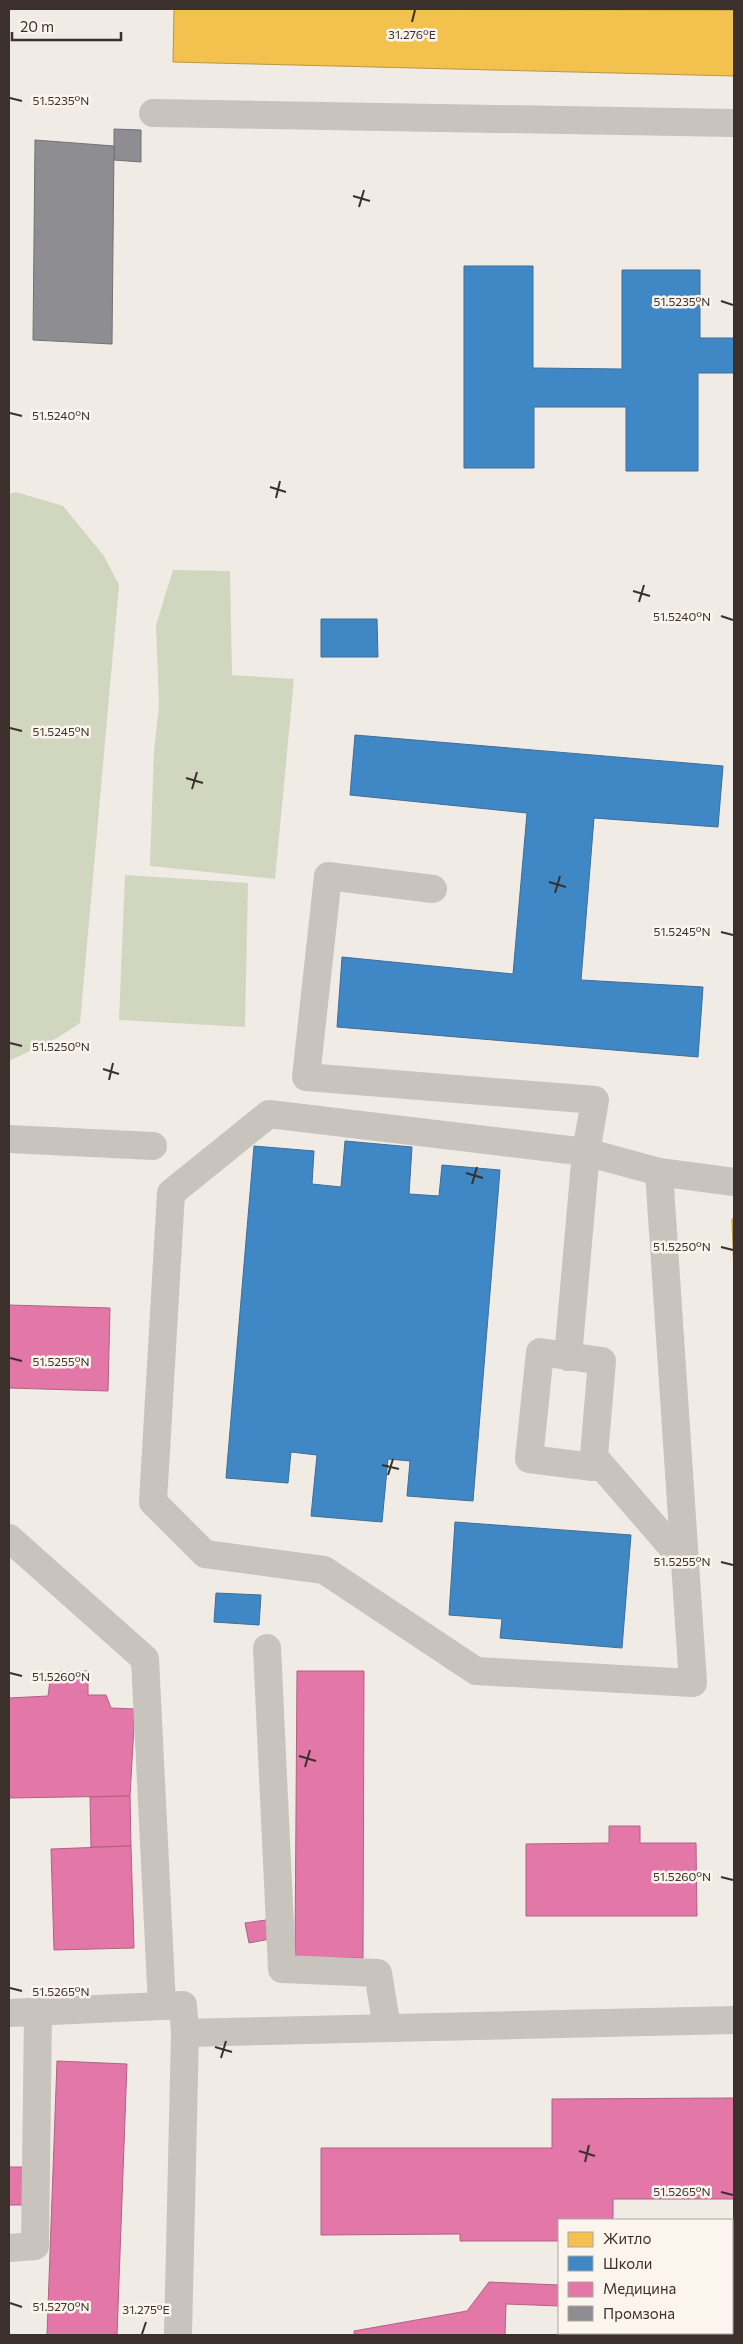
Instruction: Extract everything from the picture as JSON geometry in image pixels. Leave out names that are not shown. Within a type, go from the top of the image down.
[{"type":"lane","points":[[153,113],[734,123]]},
{"type":"lane","points":[[300,1118],[328,876],[433,889]]},
{"type":"lane","points":[[306,1076],[595,1100],[586,1152],[568,1357]]},
{"type":"lane","points":[[658,1172],[693,1683],[476,1671],[324,1570],[205,1554],[153,1502],[171,1193],[269,1114],[586,1152],[658,1172],[734,1182]]},
{"type":"lane","points":[[9,1139],[153,1146]]},
{"type":"lane","points":[[540,1352],[568,1357],[602,1361],[593,1467],[529,1459],[540,1352]]},
{"type":"lane","points":[[594,1457],[684,1561]]},
{"type":"lane","points":[[9,1538],[145,1659],[162,2006]]},
{"type":"lane","points":[[266,1648],[282,1970],[378,1973],[387,2028]]},
{"type":"lane","points":[[9,2013],[183,2005],[185,2033],[178,2335]]},
{"type":"lane","points":[[9,2248],[35,2246],[38,2012]]},
{"type":"lane","points":[[185,2033],[734,2020]]},
{"type":"green space","points":[[16,492],[63,506],[104,556],[119,585],[80,1023],[57,1038],[9,1061],[9,494]]},
{"type":"green space","points":[[173,570],[230,571],[232,675],[294,679],[275,879],[150,866],[154,751],[159,706],[156,625]]},
{"type":"green space","points":[[125,875],[248,883],[245,1027],[119,1020]]},
{"type":"building: Житло","points":[[174,9],[734,10],[734,76],[173,62]]},
{"type":"building: Житло","points":[[732,1219],[734,1219],[734,1276]]},
{"type":"building: Школи","points":[[464,266],[533,266],[533,368],[622,369],[622,270],[700,270],[700,338],[734,338],[734,373],[698,373],[698,471],[626,471],[626,407],[534,407],[534,468],[464,468]]},
{"type":"building: Школи","points":[[321,619],[377,619],[378,657],[321,657]]},
{"type":"building: Школи","points":[[355,735],[723,766],[718,827],[594,818],[581,980],[703,987],[698,1057],[337,1027],[342,957],[513,974],[527,813],[350,795]]},
{"type":"building: Школи","points":[[345,1141],[412,1147],[409,1194],[439,1196],[442,1165],[500,1170],[473,1501],[407,1496],[410,1461],[388,1459],[382,1522],[311,1516],[317,1455],[291,1452],[288,1483],[226,1478],[254,1146],[314,1151],[312,1184],[341,1187]]},
{"type":"building: Школи","points":[[455,1522],[631,1535],[622,1648],[500,1638],[502,1619],[449,1615]]},
{"type":"building: Школи","points":[[216,1593],[261,1595],[259,1625],[214,1622]]},
{"type":"building: Медицина","points":[[9,1305],[110,1308],[108,1391],[9,1388]]},
{"type":"building: Медицина","points":[[88,1671],[88,1695],[106,1695],[111,1708],[135,1709],[130,1796],[9,1798],[9,1698],[48,1696],[51,1672]]},
{"type":"building: Медицина","points":[[297,1671],[364,1671],[363,1958],[295,1958]]},
{"type":"building: Медицина","points":[[130,1796],[131,1846],[91,1847],[90,1797]]},
{"type":"building: Медицина","points":[[609,1826],[640,1826],[640,1843],[696,1843],[697,1916],[526,1916],[526,1844],[609,1843]]},
{"type":"building: Медицина","points":[[131,1846],[134,1948],[54,1950],[51,1849]]},
{"type":"building: Медицина","points":[[266,1920],[270,1939],[249,1943],[245,1923]]},
{"type":"building: Медицина","points":[[57,2061],[127,2064],[117,2335],[47,2335]]},
{"type":"building: Медицина","points":[[734,2098],[734,2199],[613,2199],[613,2219],[558,2219],[558,2241],[460,2241],[460,2234],[321,2235],[321,2148],[552,2148],[552,2099]]},
{"type":"building: Медицина","points":[[9,2167],[34,2167],[35,2205],[9,2205]]},
{"type":"building: Медицина","points":[[733,2247],[734,2247],[733,2276]]},
{"type":"building: Медицина","points":[[489,2282],[558,2285],[558,2306],[506,2304],[505,2335],[354,2335],[354,2331],[467,2311]]},
{"type":"building: Медицина","points":[[734,2316],[734,2335],[559,2335],[733,2334]]},
{"type":"building: Промзона","points":[[114,129],[141,130],[141,162],[114,160]]},
{"type":"building: Промзона","points":[[35,140],[114,146],[112,344],[33,340]]}]
